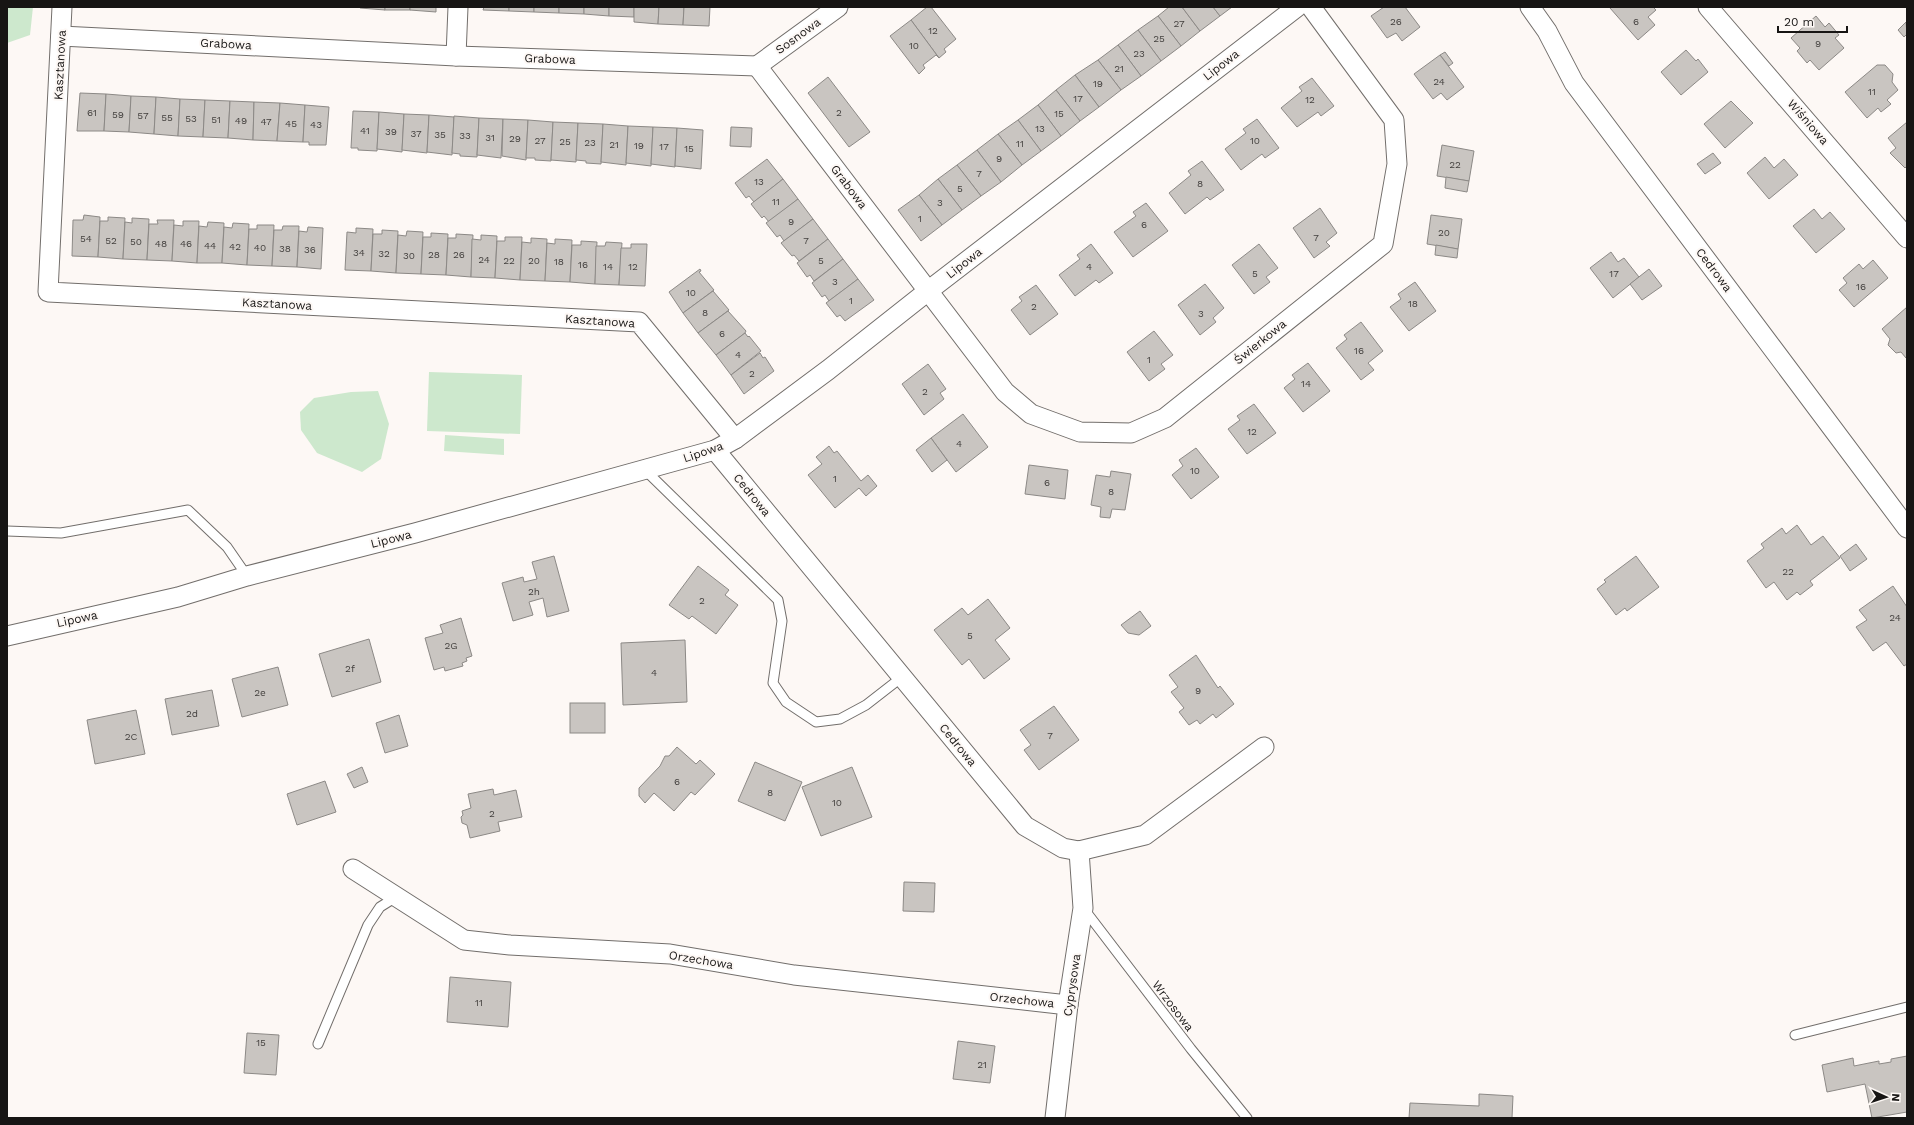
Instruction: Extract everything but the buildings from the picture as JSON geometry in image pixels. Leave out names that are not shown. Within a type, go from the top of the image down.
[{"type":"street","name":"Kasztanowa","points":[[62,7],[48,292],[639,322],[735,439]]},
{"type":"street","points":[[456,56],[458,7]]},
{"type":"street","name":"Sosnowa","points":[[757,66],[838,7]]},
{"type":"street","name":"Lipowa","points":[[7,636],[178,597],[247,576],[415,533],[715,450],[735,439],[828,370],[928,291],[1297,7]]},
{"type":"street","name":"Świerkowa","points":[[928,291],[1005,392],[1030,414],[1080,432],[1131,433],[1165,418],[1383,244],[1397,164],[1394,120],[1311,7]]},
{"type":"street","name":"Cedrowa","points":[[1530,7],[1547,31],[1574,83],[1907,528]]},
{"type":"street","name":"Wiśniowa","points":[[1708,7],[1907,238]]},
{"type":"street","name":"Grabowa","points":[[61,36],[456,56],[757,66],[928,291]]},
{"type":"street","name":"Cedrowa","points":[[715,450],[1025,826],[1063,848],[1079,851],[1146,835],[1264,747]]},
{"type":"street","name":"Cyprysowa","points":[[1055,1118],[1068,1005],[1083,908],[1079,851]]},
{"type":"street","name":"Orzechowa","points":[[353,869],[464,940],[510,945],[670,954],[794,974],[1068,1005]]},
{"type":"lane","points":[[644,470],[778,600],[782,621],[773,683],[786,702],[816,722],[840,719],[866,705],[902,676]]},
{"type":"lane","points":[[7,531],[60,533],[188,510],[226,547],[247,576]]},
{"type":"lane","points":[[318,1044],[368,925],[380,907],[396,897]]},
{"type":"lane","name":"Wrzosowa","points":[[1083,908],[1190,1049],[1247,1118]]},
{"type":"lane","points":[[1795,1035],[1907,1007]]},
{"type":"green space","points":[[7,7],[33,7],[30,35],[7,43]]},
{"type":"green space","points":[[429,372],[522,375],[520,434],[427,431]]},
{"type":"green space","points":[[378,391],[389,424],[381,459],[362,472],[317,453],[301,430],[300,412],[314,398],[351,392]]},
{"type":"green space","points":[[445,435],[504,439],[504,455],[444,451]]}]
